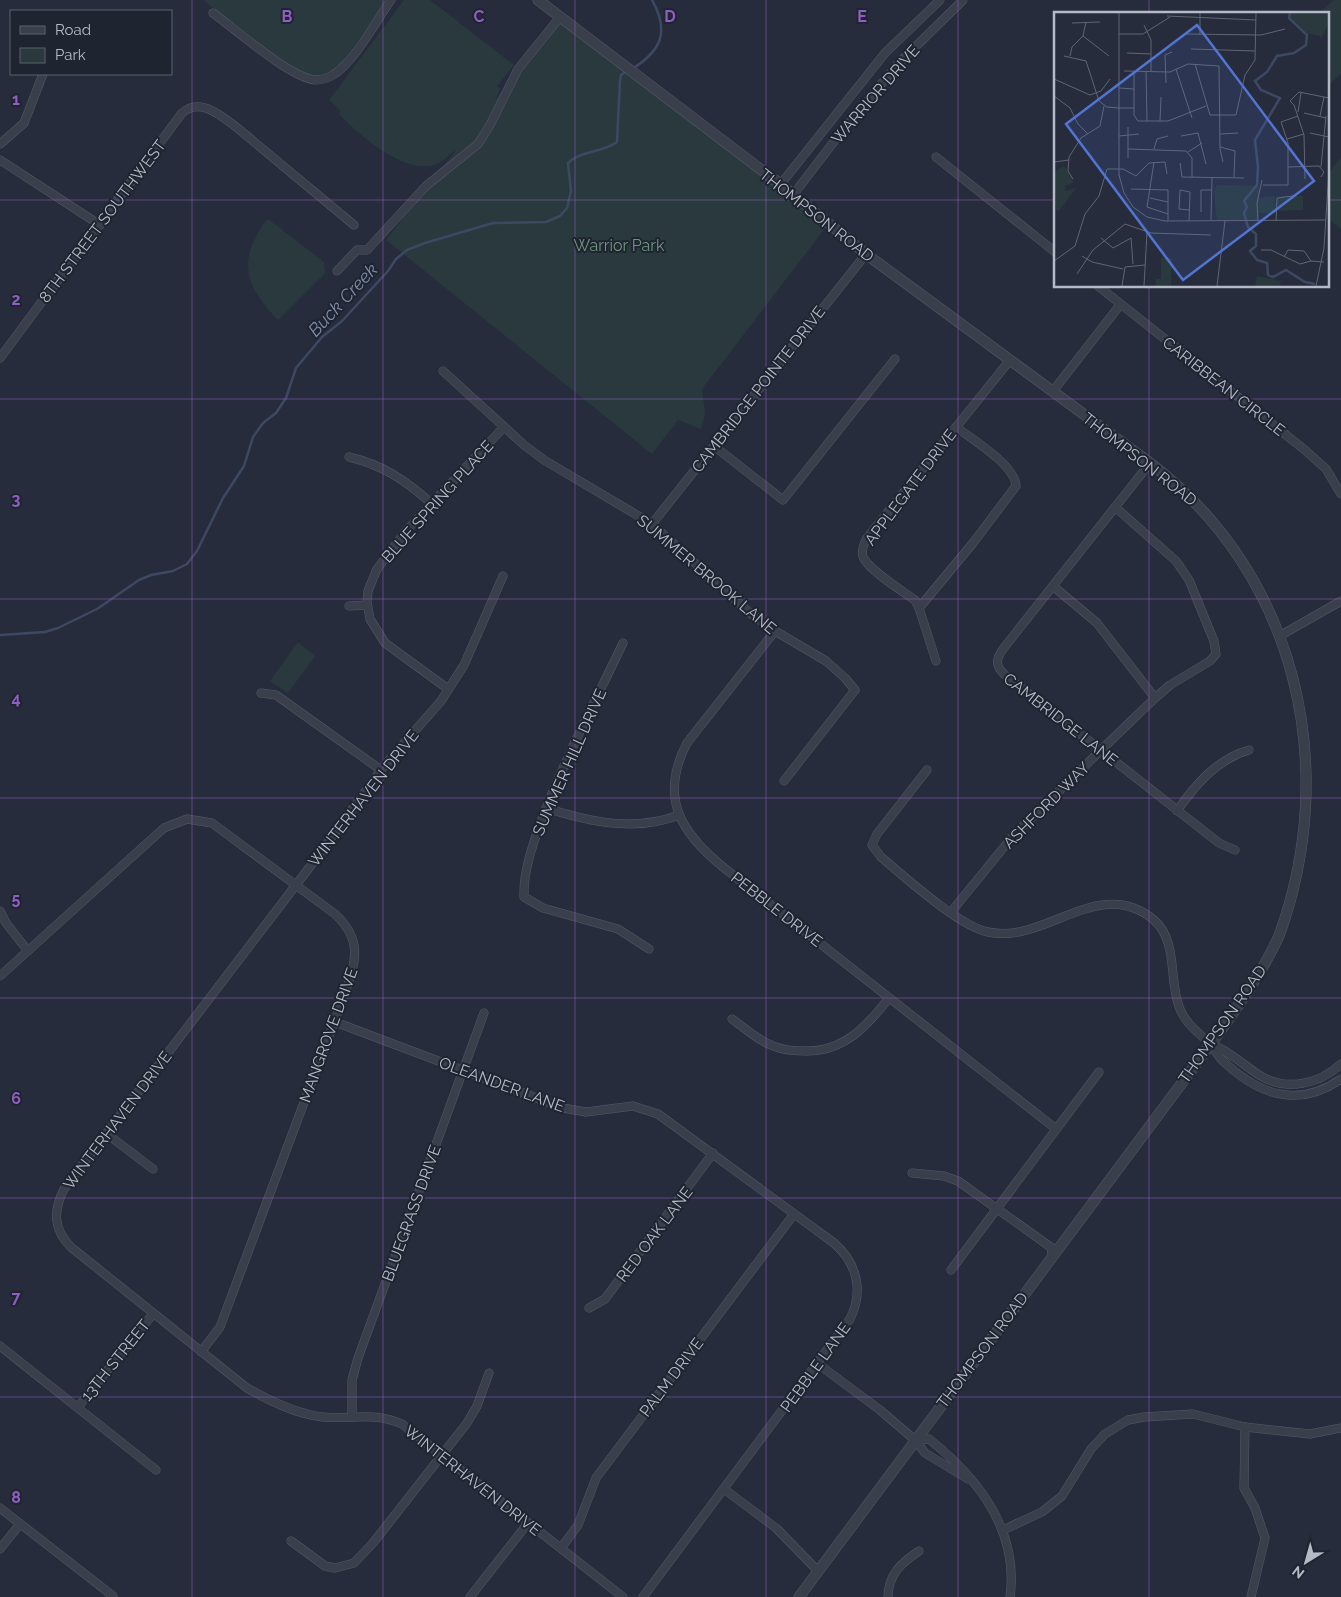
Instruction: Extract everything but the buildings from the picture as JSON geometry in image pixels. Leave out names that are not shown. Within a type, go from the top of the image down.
[{"type":"street","points":[[213,13],[289,68],[309,78],[320,80],[332,76],[346,63],[391,0]]},
{"type":"street","name":"THOMPSON ROAD","points":[[538,0],[793,195],[866,254],[1150,463],[1193,498],[1228,537],[1264,592],[1283,634],[1301,692],[1310,744],[1310,801],[1303,859],[1291,903],[1266,962],[1244,998],[1211,1044],[799,1597]]},
{"type":"street","name":"WARRIOR DRIVE","points":[[780,185],[885,53],[940,0]]},
{"type":"street","name":"WARRIOR DRIVE","points":[[793,195],[896,66],[963,0]]},
{"type":"street","points":[[337,271],[358,250],[367,250],[426,186],[478,144],[490,125],[515,74],[560,16]]},
{"type":"street","points":[[0,144],[24,123],[43,75]]},
{"type":"street","name":"8TH STREET SOUTHWEST","points":[[0,358],[187,109],[195,106],[216,112],[354,225]]},
{"type":"street","points":[[936,157],[1054,251]]},
{"type":"street","points":[[0,160],[100,225]]},
{"type":"street","name":"CAMBRIDGE POINTE DRIVE","points":[[652,524],[866,254]]},
{"type":"street","name":"CARIBBEAN CIRCLE","points":[[1100,288],[1305,450],[1326,469],[1340,491]]},
{"type":"street","points":[[1052,391],[1120,305]]},
{"type":"street","points":[[714,446],[783,500],[895,359]]},
{"type":"street","name":"APPLEGATE DRIVE","points":[[919,608],[914,600],[871,567],[864,559],[863,548],[867,538],[1010,360]]},
{"type":"street","name":"SUMMER BROOK LANE","points":[[442,371],[503,428],[544,460],[652,524],[741,606],[774,631],[826,661],[845,678],[855,690],[784,781]]},
{"type":"street","points":[[936,661],[919,608],[1016,486],[1013,475],[1006,466],[956,427]]},
{"type":"street","name":"BLUE SPRING PLACE","points":[[367,605],[372,578],[377,569],[431,503],[503,428]]},
{"type":"street","points":[[349,458],[389,470],[410,484],[431,503]]},
{"type":"street","name":"CAMBRIDGE LANE","points":[[1150,463],[997,658],[998,669],[1219,844],[1235,850]]},
{"type":"street","name":"ASHFORD WAY","points":[[951,912],[1013,836],[1100,750],[1170,685],[1210,661],[1216,654],[1216,648],[1189,580],[1179,566],[1115,507]]},
{"type":"street","name":"WINTERHAVEN DRIVE","points":[[503,576],[464,665],[441,702],[403,742],[381,770],[64,1189],[56,1208],[57,1226],[62,1238],[72,1248],[247,1388],[277,1403],[315,1416],[370,1415],[394,1421],[414,1432],[623,1597]]},
{"type":"street","points":[[1052,586],[1097,622],[1155,698]]},
{"type":"street","points":[[1283,634],[1341,601]]},
{"type":"street","points":[[349,606],[367,605],[370,619],[384,643],[448,690]]},
{"type":"street","name":"PEBBLE DRIVE","points":[[774,631],[687,743],[679,761],[675,781],[679,815],[689,834],[706,853],[1056,1129]]},
{"type":"street","name":"SUMMER HILL DRIVE","points":[[623,643],[546,808],[532,851],[524,884],[524,897],[543,908],[618,929],[649,950]]},
{"type":"street","points":[[261,693],[276,695],[381,770]]},
{"type":"street","points":[[1177,811],[1206,775],[1236,754],[1249,750]]},
{"type":"street","points":[[927,770],[877,834],[872,845],[881,857],[971,927],[1003,934],[1024,931],[1101,904],[1124,905],[1139,910],[1156,923],[1164,934],[1170,955],[1179,1007],[1183,1016],[1211,1044],[1222,1061],[1270,1093],[1292,1096],[1315,1093],[1341,1079]]},
{"type":"street","points":[[546,808],[587,820],[620,825],[650,823],[679,815]]},
{"type":"street","name":"MANGROVE DRIVE","points":[[0,976],[158,832],[168,825],[182,820],[207,820],[231,834],[342,921],[353,939],[355,951],[353,968],[334,1022],[220,1326],[201,1352]]},
{"type":"street","points":[[0,911],[6,923],[28,950]]},
{"type":"street","points":[[732,1019],[757,1038],[778,1048],[795,1051],[819,1050],[837,1046],[858,1033],[890,998]]},
{"type":"street","name":"BLUEGRASS DRIVE","points":[[352,1416],[352,1380],[358,1358],[484,1013]]},
{"type":"street","name":"OLEANDER LANE","points":[[334,1022],[563,1108],[586,1112],[633,1106],[658,1114],[671,1123]]},
{"type":"street","points":[[1211,1044],[1229,1052],[1260,1076],[1288,1084],[1318,1080],[1341,1064]]},
{"type":"street","points":[[951,1270],[1099,1072]]},
{"type":"street","name":"PEBBLE LANE","points":[[644,1597],[818,1364],[854,1312],[857,1293],[857,1279],[844,1252],[671,1123]]},
{"type":"street","points":[[106,1134],[153,1170]]},
{"type":"street","name":"RED OAK LANE","points":[[588,1308],[605,1299],[713,1154]]},
{"type":"street","points":[[912,1173],[953,1178],[997,1207],[1052,1248],[1051,1259]]},
{"type":"street","name":"PALM DRIVE","points":[[561,1548],[578,1525],[596,1478],[794,1214]]},
{"type":"street","name":"13TH STREET","points":[[78,1407],[153,1314]]},
{"type":"street","points":[[0,1346],[156,1470]]},
{"type":"street","points":[[818,1364],[869,1402],[915,1440],[925,1453],[972,1481]]},
{"type":"street","points":[[292,1541],[309,1556],[325,1566],[335,1568],[350,1565],[373,1543],[443,1455],[477,1406],[489,1373]]},
{"type":"street","points":[[1003,1530],[1042,1512],[1062,1496],[1090,1449],[1106,1434],[1128,1420],[1144,1417],[1193,1414],[1244,1427],[1310,1434],[1341,1428]]},
{"type":"street","points":[[1244,1427],[1244,1488],[1255,1508],[1265,1538],[1251,1597]]},
{"type":"street","points":[[915,1440],[929,1439],[953,1458],[992,1506],[1003,1530],[1011,1563],[1010,1597]]},
{"type":"street","points":[[724,1489],[776,1528],[818,1571]]},
{"type":"street","points":[[0,1508],[113,1596]]},
{"type":"street","points":[[470,1597],[528,1523]]},
{"type":"street","points":[[0,1549],[20,1524]]},
{"type":"street","points":[[888,1597],[890,1581],[899,1565],[919,1552]]},
{"type":"green space","points":[[203,0],[388,0],[340,65],[328,74],[318,77],[289,65],[274,55]]},
{"type":"green space","name":"Warrior Park","points":[[404,0],[430,0],[514,65],[497,86],[500,89],[496,99],[560,17],[826,227],[702,389],[705,413],[701,429],[678,420],[652,454],[386,240],[456,150],[434,165],[409,164],[395,158],[369,141],[339,114],[341,111],[329,100]]},
{"type":"green space","points":[[1334,0],[1341,0],[1341,74],[1328,85],[1328,12],[1320,12]]},
{"type":"green space","points":[[1341,157],[1341,229],[1328,219],[1328,174]]},
{"type":"green space","points":[[268,219],[324,262],[325,273],[278,320],[257,295],[249,276],[248,266],[252,245],[261,227]]},
{"type":"green space","points":[[298,642],[315,656],[288,693],[270,681]]},
{"type":"waterway","name":"Buck Creek","points":[[632,69],[650,55],[660,40],[661,22],[652,0]]},
{"type":"waterway","name":"Buck Creek","points":[[0,635],[45,632],[58,628],[97,609],[139,580],[151,575],[173,571],[187,564],[197,551],[223,498],[244,466],[253,437],[263,423],[276,413],[286,398],[296,368],[322,337],[342,321],[388,271],[396,259],[407,250],[493,223],[546,222],[560,216],[567,208],[571,191],[568,163],[579,156],[611,146],[617,142],[620,80],[621,75],[627,71]]}]
